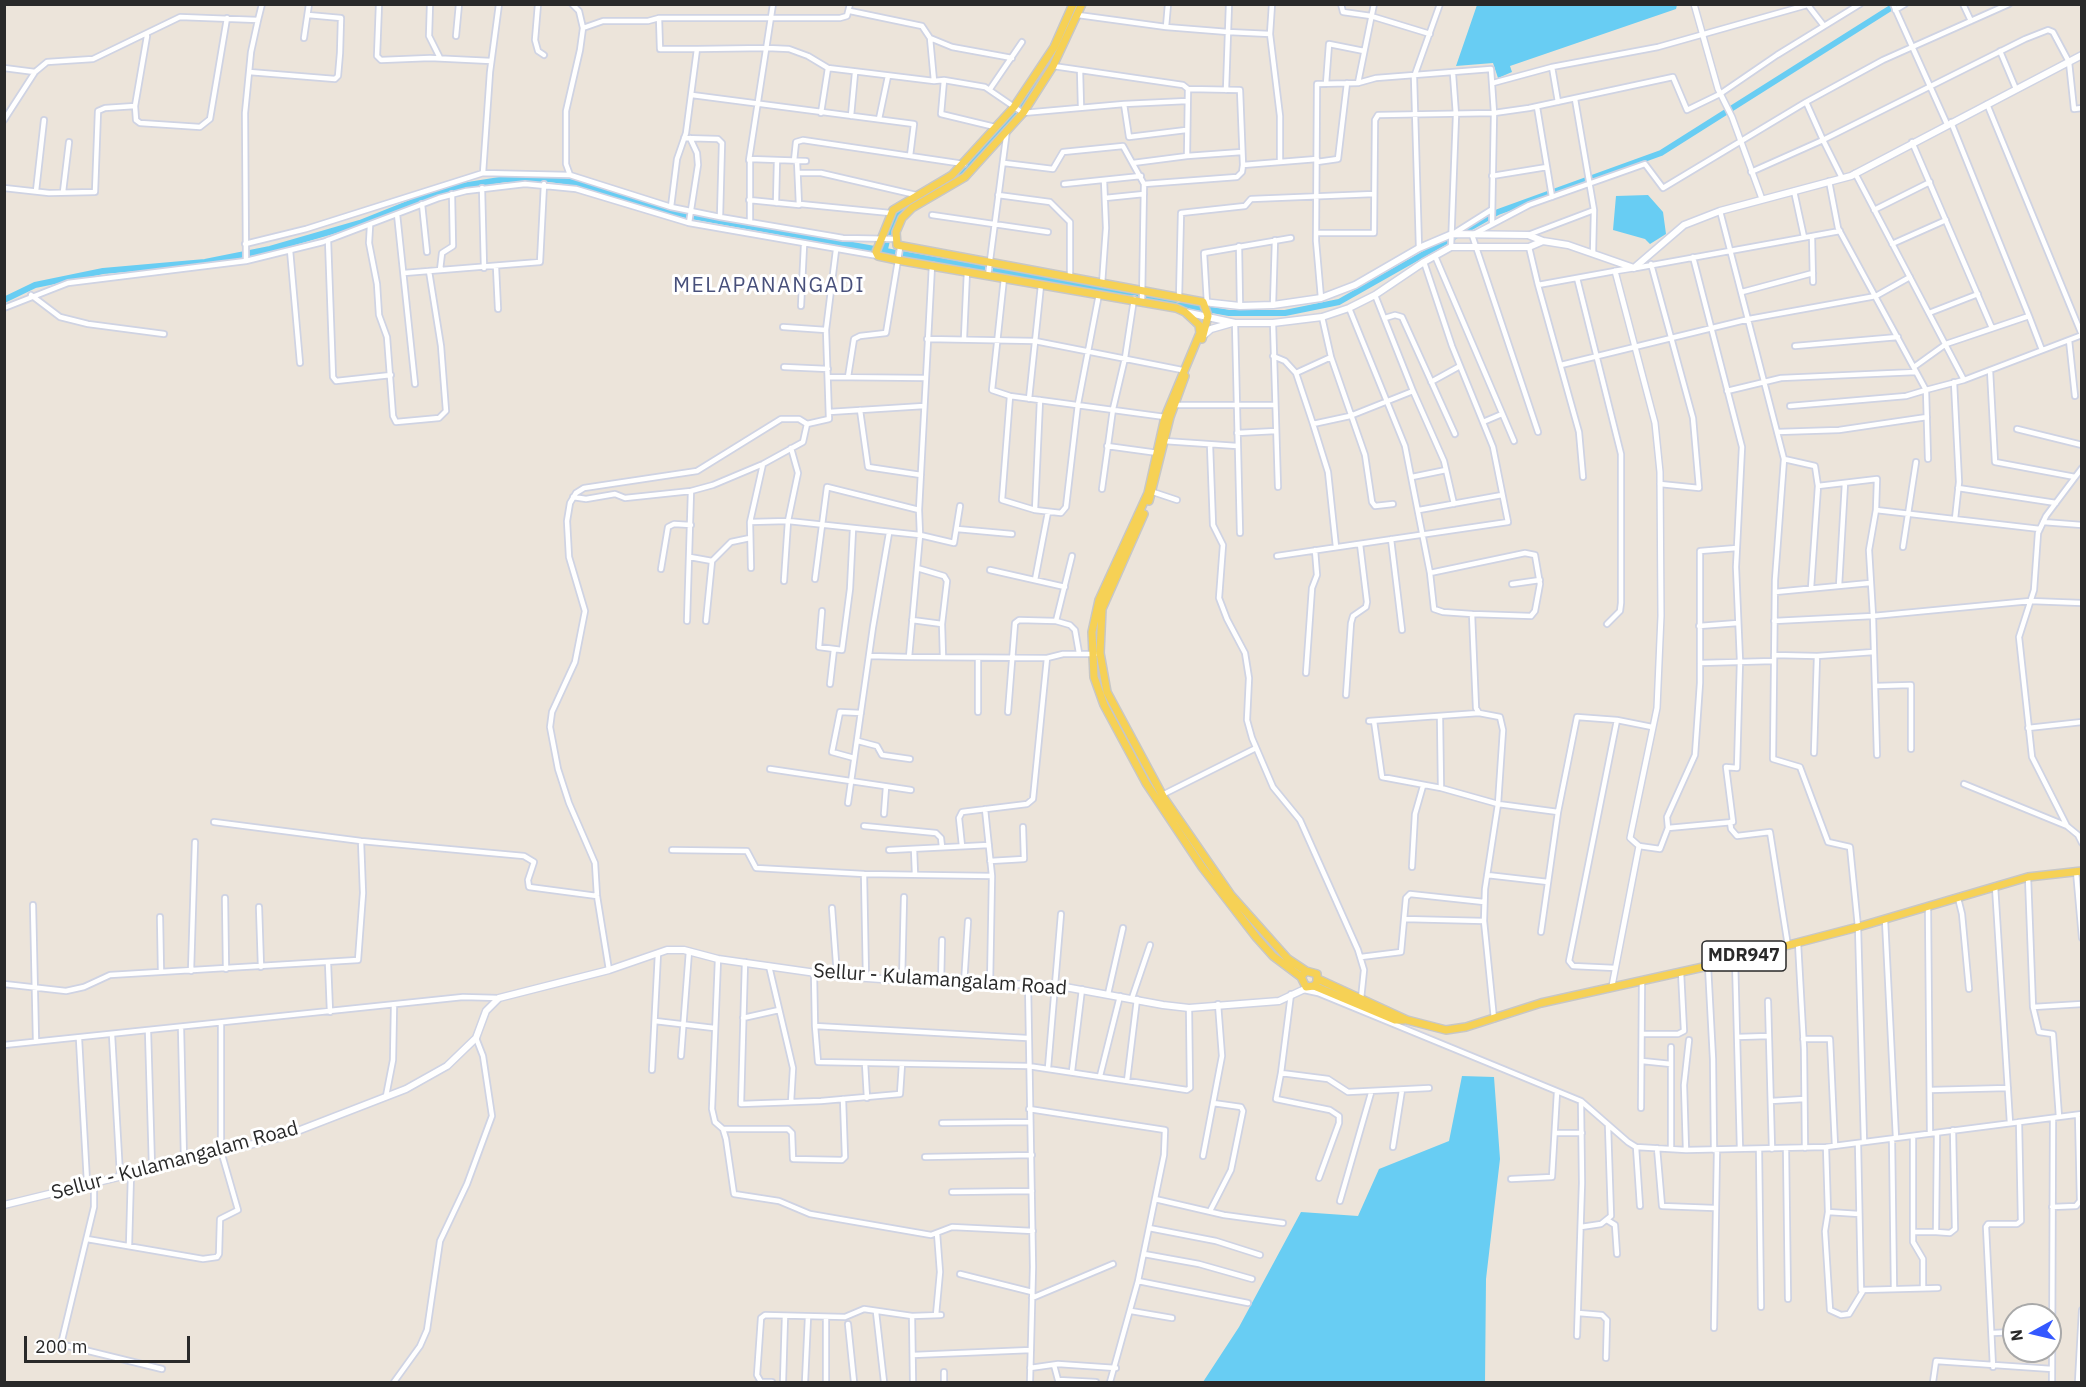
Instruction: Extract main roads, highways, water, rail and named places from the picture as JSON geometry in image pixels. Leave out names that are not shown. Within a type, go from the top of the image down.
[{"type":"main road","points":[[1073,4],[1054,47],[1007,130],[964,177],[912,208],[877,252],[990,265],[1102,284],[1185,312],[1197,323],[1201,334]]},
{"type":"main road","points":[[1082,4],[1053,66],[1019,110],[997,128],[964,164],[941,183],[916,195],[890,213],[887,238],[898,253],[932,266],[1134,299],[1142,297],[1179,299],[1208,309],[1234,323]]},
{"type":"main road","points":[[1185,312],[1273,305],[1321,298],[1355,285],[1420,248],[1472,235],[1528,235],[1543,241],[1568,245],[1634,268],[1684,225],[1720,211],[1855,173],[2082,55]]},
{"type":"main road","points":[[1453,238],[1477,246],[1529,247],[1543,241]]},
{"type":"main road","points":[[1360,1002],[1311,986],[1232,895],[1162,795],[1107,692],[1100,654],[1099,632],[1102,609],[1153,492],[1165,417],[1182,370],[1201,334],[1234,323],[1273,323],[1322,316],[1349,309],[1435,256],[1453,238]]},
{"type":"main road","points":[[1420,248],[1426,261]]},
{"type":"main road","points":[[1208,309],[1159,453],[1148,493],[1099,600],[1091,654],[1099,695],[1146,783],[1202,867],[1256,937],[1273,956],[1303,976]]},
{"type":"main road","name":"MDR947","points":[[1360,1002],[1395,1020],[1407,1020],[1446,1030],[1494,1019],[1541,1003],[1788,946],[1928,908],[1995,885],[2028,877],[2079,871]]},
{"type":"main road","name":"Sellur - Kulamangalam Road","points":[[4,1205],[131,1172],[282,1137],[386,1096],[447,1066],[476,1038],[486,1011],[499,998],[675,949],[718,958],[837,976],[964,984],[1054,985],[1189,1008],[1218,1004],[1272,1002],[1311,986]]},
{"type":"main road","points":[[1291,994],[1303,976],[1314,972],[1311,986]]},
{"type":"main road","points":[[1311,986],[1360,1002]]},
{"type":"water","points":[[1477,4],[1677,5],[1676,9],[1510,66],[1512,72],[1498,78],[1493,63],[1456,66]]},
{"type":"water","points":[[1648,195],[1663,212],[1666,234],[1650,244],[1645,239],[1613,230],[1616,196]]},
{"type":"water","points":[[1462,1076],[1494,1077],[1500,1159],[1486,1279],[1485,1382],[1203,1382],[1239,1327],[1301,1212],[1358,1216],[1379,1169],[1449,1141]]},
{"type":"waterway","points":[[1069,24],[1078,4]]},
{"type":"waterway","points":[[4,300],[35,285],[103,271],[205,262],[270,249],[360,223],[430,195],[462,186],[506,179],[550,179],[577,183],[664,211],[1229,313],[1285,313],[1339,302],[1498,212],[1661,153],[1897,4]]},
{"type":"waterway","points":[[952,181],[1016,113],[1049,66]]},
{"type":"waterway","points":[[885,249],[890,227],[897,213],[941,188]]},
{"type":"district","name":"MELAPANANGADI","points":[[769,286]]}]
